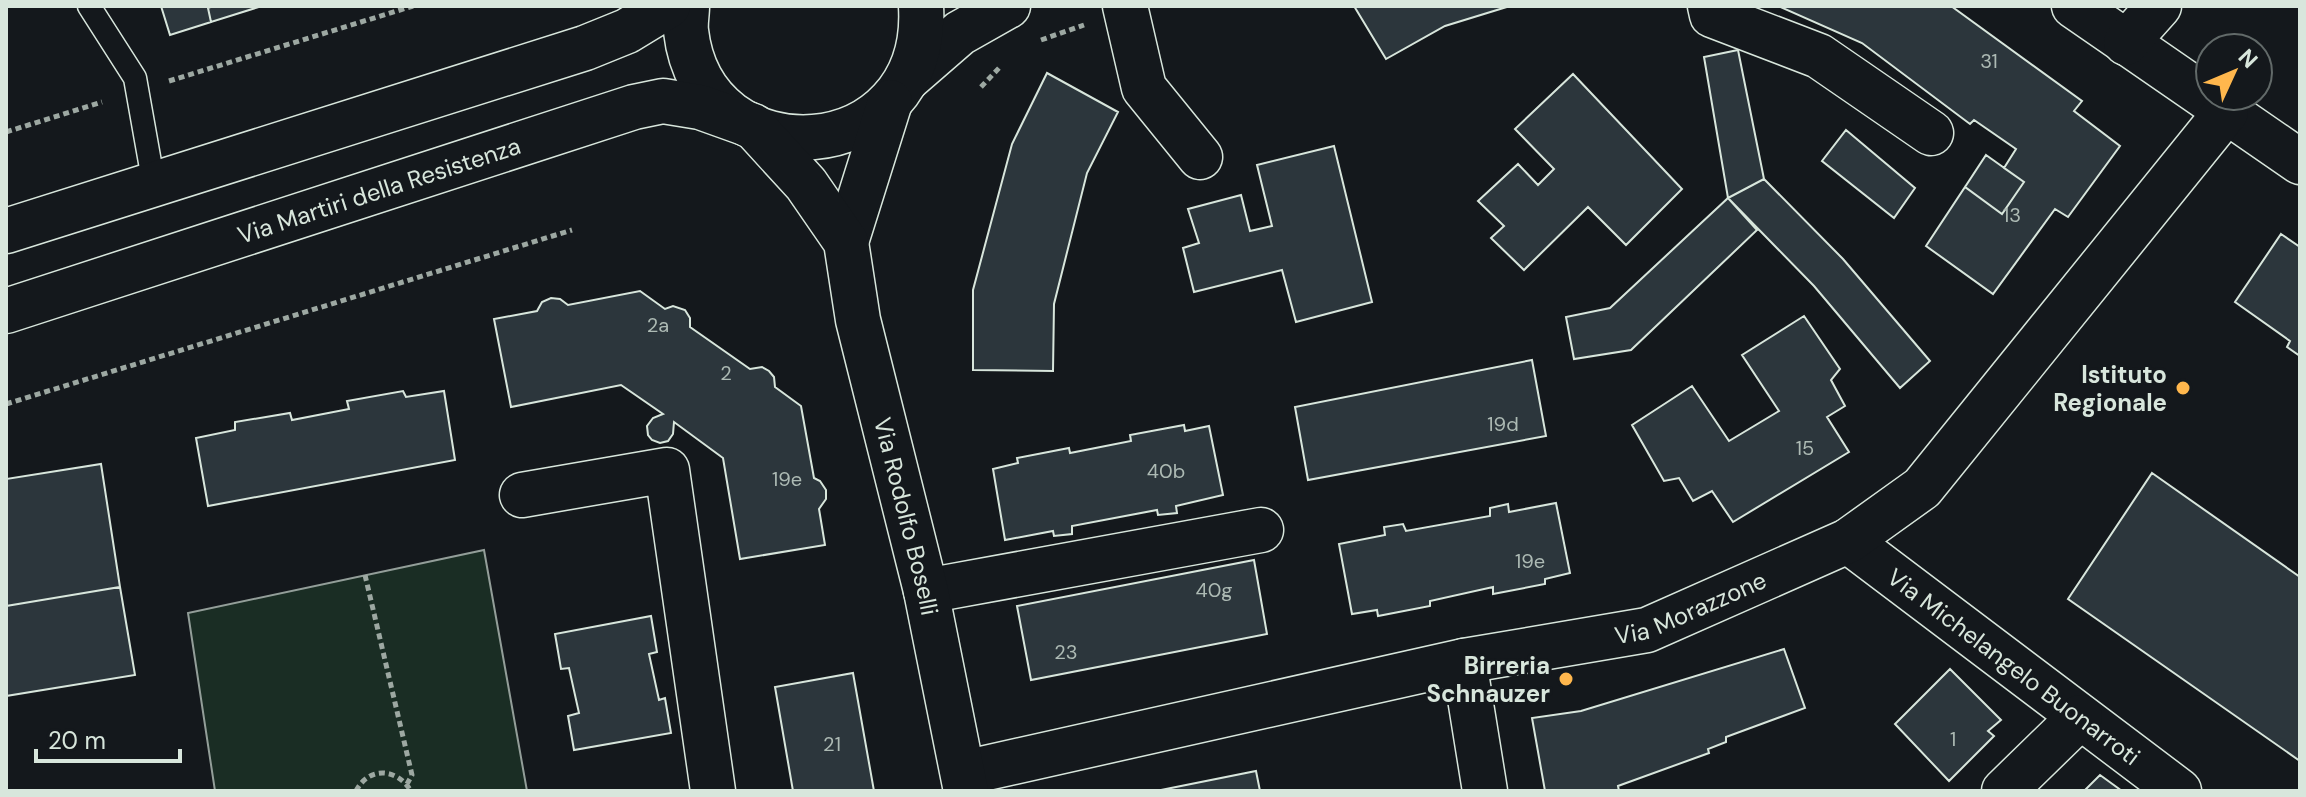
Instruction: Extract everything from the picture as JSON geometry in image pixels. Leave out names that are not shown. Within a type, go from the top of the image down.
[{"type":"street","points":[[6,231],[585,48],[627,31],[668,6]]},
{"type":"street","points":[[687,6],[686,29],[691,55],[702,80],[718,101],[739,119],[753,126]]},
{"type":"street","name":"Via Rodolfo Boselli","points":[[846,242],[898,91],[918,54],[923,26],[921,6]]},
{"type":"street","name":"Via Martiri della Resistenza","points":[[9,298],[634,107],[663,101],[700,107],[790,137],[817,138],[844,132],[869,120],[960,33],[1008,6]]},
{"type":"street","points":[[1710,6],[1712,15],[1819,56],[1931,133]]},
{"type":"street","points":[[2074,6],[2194,90]]},
{"type":"street","points":[[2126,43],[2159,6]]},
{"type":"street","points":[[1125,9],[1144,88],[1200,157]]},
{"type":"street","points":[[2226,112],[2300,162]]},
{"type":"street","name":"Via Morazzone","points":[[965,782],[1464,661],[1647,630],[1848,541],[1922,488],[2226,112]]},
{"type":"street","name":"Via Rodolfo Boselli","points":[[753,126],[806,184],[846,242],[858,320],[926,591],[965,782]]},
{"type":"street","points":[[522,495],[667,470],[713,791]]},
{"type":"street","points":[[926,591],[1261,530]]},
{"type":"street","name":"Via Michelangelo Buonarroti","points":[[1848,541],[2179,791]]},
{"type":"street","points":[[1464,661],[1485,791]]},
{"type":"street","points":[[2004,791],[2080,717]]},
{"type":"lane","points":[[89,6],[135,78],[154,185]]},
{"type":"path","points":[[6,132],[413,6]]},
{"type":"path","points":[[1039,41],[1125,9]]},
{"type":"path","points":[[981,87],[1010,59]]},
{"type":"path","points":[[6,404],[572,230]]},
{"type":"path","points":[[365,575],[412,775],[407,784]]},
{"type":"path","points":[[356,791],[364,780],[381,772],[400,777],[411,791]]},
{"type":"green space","points":[[484,550],[527,791],[215,791],[188,613]]},
{"type":"building","points":[[161,6],[213,6],[208,8],[211,22],[170,35]]},
{"type":"building","points":[[262,6],[211,22],[208,8]]},
{"type":"building","points":[[1354,6],[1510,6],[1445,26],[1386,59]]},
{"type":"building","points":[[1778,6],[1951,6],[2082,101],[2074,111],[2120,146],[2068,217],[2055,209],[1993,294],[1926,246],[1965,187],[2002,214],[2024,182],[2004,168],[2016,149],[1974,120],[1970,124],[1862,43]]},
{"type":"building","points":[[1738,50],[1764,179],[1728,198],[1704,57]]},
{"type":"building","points":[[1047,73],[1118,112],[1087,173],[1054,304],[1053,371],[973,370],[973,290],[1012,144]]},
{"type":"building","points":[[1573,74],[1682,189],[1626,245],[1588,207],[1524,270],[1491,238],[1504,226],[1478,201],[1518,164],[1538,185],[1554,169],[1515,129]]},
{"type":"building","points":[[1846,130],[1915,188],[1894,218],[1822,161]]},
{"type":"building","points":[[1334,146],[1372,302],[1296,322],[1282,270],[1194,292],[1183,248],[1199,243],[1188,209],[1241,195],[1250,231],[1272,226],[1257,165]]},
{"type":"building","points":[[1986,155],[2024,182],[2002,214],[1965,187]]},
{"type":"building","points":[[1764,179],[1843,259],[1930,361],[1900,388],[1814,286],[1728,198]]},
{"type":"building","points":[[1728,198],[1757,230],[1631,350],[1574,359],[1566,317],[1610,308]]},
{"type":"building","points":[[2281,234],[2300,247],[2300,356],[2287,347],[2290,341],[2235,302]]},
{"type":"building","points":[[640,291],[665,309],[673,306],[685,310],[690,318],[690,327],[750,369],[762,367],[769,371],[774,377],[775,387],[801,406],[814,478],[826,490],[826,499],[819,509],[825,545],[740,559],[723,458],[674,422],[673,434],[668,441],[660,443],[652,440],[647,426],[653,418],[663,414],[621,385],[511,407],[494,319],[537,311],[542,302],[551,298],[560,299],[568,305]]},
{"type":"building","points":[[1804,316],[1840,369],[1831,380],[1845,406],[1827,417],[1849,452],[1733,522],[1712,491],[1693,501],[1679,478],[1664,481],[1632,425],[1692,386],[1729,441],[1779,411],[1742,355]]},
{"type":"building","points":[[1532,360],[1546,436],[1308,480],[1295,407]]},
{"type":"building","points":[[403,391],[406,397],[444,391],[455,460],[208,506],[196,438],[235,430],[235,422],[290,413],[292,420],[349,409],[347,401]]},
{"type":"building","points":[[1184,425],[1185,431],[1209,426],[1223,495],[1176,506],[1177,513],[1158,515],[1157,510],[1072,526],[1072,534],[1054,536],[1053,531],[1005,540],[993,469],[1018,463],[1017,458],[1069,448],[1070,453],[1131,441],[1130,435]]},
{"type":"building","points":[[101,464],[120,587],[6,606],[6,479]]},
{"type":"building","points":[[2152,473],[2300,577],[2300,761],[2068,599]]},
{"type":"building","points":[[1556,503],[1570,573],[1545,579],[1545,584],[1493,594],[1493,587],[1430,601],[1430,606],[1378,616],[1377,610],[1352,614],[1339,544],[1385,535],[1384,527],[1403,524],[1406,531],[1490,516],[1490,508],[1508,504],[1509,512]]},
{"type":"building","points":[[1254,560],[1267,634],[1031,680],[1017,606]]},
{"type":"building","points":[[120,587],[135,675],[6,696],[6,606]]},
{"type":"building","points":[[651,616],[657,652],[649,654],[659,700],[665,698],[671,733],[574,750],[568,716],[579,713],[569,668],[561,669],[555,634]]},
{"type":"building","points":[[1784,649],[1805,708],[1726,737],[1726,742],[1708,749],[1709,753],[1618,786],[1619,791],[1545,791],[1532,718],[1581,711]]},
{"type":"building","points":[[1950,669],[2001,720],[1988,731],[1994,736],[1949,781],[1895,724]]},
{"type":"building","points":[[853,673],[874,791],[793,791],[775,687]]},
{"type":"building","points":[[1256,771],[1260,791],[1156,791]]},
{"type":"building","points":[[2100,775],[2122,791],[2084,791]]},
{"type":"place","name":"Istituto Regionale","points":[[2183,388]]},
{"type":"place","name":"Birreria Schnauzer","points":[[1566,679]]}]
